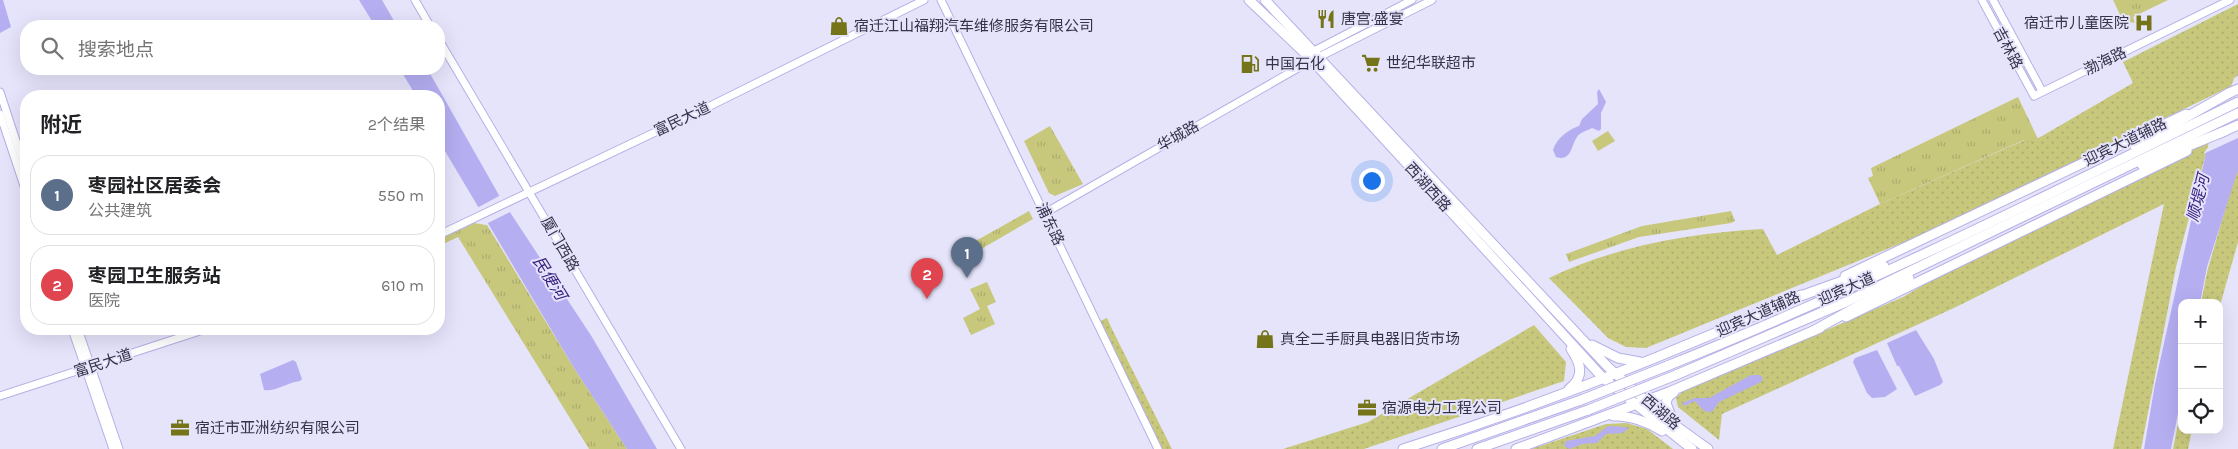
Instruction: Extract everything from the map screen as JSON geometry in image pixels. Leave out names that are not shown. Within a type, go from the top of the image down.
[{"type":"main road","name":"西湖西路","points":[[1249,0],[1313,57],[1550,302],[1615,374]]},
{"type":"main road","name":"西湖西路","points":[[1266,0],[1313,57],[1603,378]]},
{"type":"main road","points":[[2015,209],[2054,185],[2128,150],[2230,93]]},
{"type":"main road","name":"迎宾大道辅路","points":[[1405,449],[1564,393],[1670,352],[1862,269],[2230,93]]},
{"type":"main road","name":"迎宾大道","points":[[1442,449],[1582,400],[1809,306],[2004,215],[2238,102]]},
{"type":"main road","name":"迎宾大道","points":[[1477,449],[1588,410],[1676,375],[1846,302],[2238,112]]},
{"type":"main road","points":[[2086,186],[2125,173],[2238,125]]},
{"type":"main road","points":[[1709,449],[1674,422],[1668,414],[1666,403],[1672,393],[1849,316],[2205,140]]},
{"type":"main road","points":[[1795,298],[1881,267],[1981,221],[2004,215]]},
{"type":"main road","points":[[1813,331],[1975,246],[1992,232]]},
{"type":"main road","points":[[1524,292],[1557,332],[1580,367],[1581,373],[1576,384],[1564,393]]},
{"type":"main road","points":[[1550,302],[1594,347],[1618,358],[1638,363],[1670,352]]},
{"type":"main road","name":"西湖路","points":[[1615,374],[1709,449]]},
{"type":"main road","name":"西湖路","points":[[1603,378],[1690,449]]},
{"type":"main road","points":[[1516,449],[1697,381]]},
{"type":"main road","points":[[1591,422],[1621,416],[1641,421],[1657,427],[1690,449]]},
{"type":"street","points":[[415,0],[427,20]]},
{"type":"street","name":"富民大道","points":[[445,232],[708,107],[924,0]]},
{"type":"street","name":"浦东路","points":[[940,0],[1158,449]]},
{"type":"street","points":[[1313,57],[1412,0]]},
{"type":"street","points":[[1313,57],[1432,0]]},
{"type":"street","name":"吉林路","points":[[1982,0],[2034,96]]},
{"type":"street","name":"吉林路","points":[[1993,0],[2042,91]]},
{"type":"street","name":"渤海路","points":[[2034,96],[2230,0]]},
{"type":"street","name":"厦门西路","points":[[445,50],[680,449]]},
{"type":"street","name":"华城路","points":[[1045,213],[1313,57]]},
{"type":"street","points":[[0,92],[20,153]]},
{"type":"street","points":[[0,114],[20,174]]},
{"type":"street","points":[[74,335],[119,449]]},
{"type":"street","points":[[80,335],[113,449]]},
{"type":"street","name":"富民大道","points":[[0,396],[188,335]]},
{"type":"green space","points":[[2113,0],[2168,0],[2133,17],[2135,23],[2123,21]]},
{"type":"green space","points":[[2238,4],[2238,83],[1931,231],[1646,348],[1626,347],[1608,338],[1549,278],[1600,257],[1627,249],[1680,238],[1735,231],[1763,229],[1777,255],[1880,204],[2025,140],[2027,144],[2042,136],[2133,83],[2123,62]]},
{"type":"green space","points":[[2018,97],[2038,139],[2027,144],[2024,140],[1880,204],[1868,178],[1873,176],[1871,168]]},
{"type":"green space","points":[[1050,126],[1083,184],[1055,196],[1049,193],[1024,141]]},
{"type":"green space","points":[[1608,131],[1615,141],[1598,151],[1592,141]]},
{"type":"green space","points":[[2204,141],[2209,142],[2176,267],[2141,449],[2113,449],[2164,204],[1956,307],[1722,414],[1719,440],[1678,407],[1676,398],[1682,392],[1903,297],[1997,242]]},
{"type":"green space","points":[[2238,165],[2238,242],[2222,299],[2202,299],[2207,272]]},
{"type":"green space","points":[[1029,211],[1033,219],[957,263],[953,256],[956,252]]},
{"type":"green space","points":[[1731,211],[1735,221],[1731,223],[1639,237],[1569,262],[1566,254],[1642,226]]},
{"type":"green space","points":[[474,223],[487,225],[574,368],[627,449],[589,449],[458,237],[445,243],[445,237]]},
{"type":"green space","points":[[987,282],[996,302],[987,306],[995,324],[971,335],[963,318],[980,309],[970,289]]},
{"type":"green space","points":[[1107,318],[1172,449],[1162,449],[1100,321]]},
{"type":"green space","points":[[1534,325],[1566,362],[1564,381],[1364,449],[1283,449],[1368,422]]},
{"type":"green space","points":[[1627,423],[1647,429],[1673,449],[1531,449],[1606,424]]},
{"type":"green space","points":[[2178,423],[2178,434],[2191,434],[2188,449],[2173,449]]},
{"type":"water","points":[[0,0],[3,0],[11,27],[0,33]]},
{"type":"water","points":[[359,0],[382,0],[394,20],[371,20]]},
{"type":"water","name":"顺堤河","points":[[2238,73],[2238,170],[2207,267],[2201,299],[2178,299],[2178,413],[2171,449],[2144,449],[2155,384],[2206,153],[2216,137]]},
{"type":"water","points":[[404,75],[431,75],[439,90],[412,90]]},
{"type":"water","points":[[1599,89],[1606,102],[1601,113],[1601,129],[1599,131],[1592,128],[1578,135],[1568,155],[1561,158],[1556,157],[1553,150],[1560,138],[1571,129],[1579,126],[1582,119],[1598,104],[1597,92]]},
{"type":"water","name":"民便河","points":[[445,100],[500,197],[592,337],[657,449],[627,449],[574,368],[445,151]]},
{"type":"water","points":[[1916,330],[1934,359],[1943,382],[1915,396],[1899,366],[1897,366],[1887,343]]},
{"type":"water","points":[[1877,350],[1897,389],[1885,397],[1872,398],[1867,393],[1853,362],[1855,358]]},
{"type":"water","points":[[293,360],[296,362],[302,379],[277,388],[264,390],[260,374]]},
{"type":"water","points":[[1751,375],[1760,375],[1763,378],[1761,382],[1719,402],[1712,412],[1704,411],[1695,401],[1684,406],[1682,403],[1695,398],[1709,398]]},
{"type":"water","points":[[1608,426],[1626,427],[1628,429],[1622,433],[1606,434],[1597,443],[1582,444],[1570,449],[1564,446],[1566,441],[1595,436]]},
{"type":"pier","points":[[2238,76],[2238,138],[2203,154],[2212,142],[2234,78]]},
{"type":"pier","points":[[501,195],[512,211],[484,225],[475,209]]},
{"type":"place","name":"唐宫·盛宴","points":[[1326,19]]},
{"type":"place","name":"宿迁市儿童医院","points":[[2144,23]]},
{"type":"place","name":"宿迁江山福翔汽车维修服务有限公司","points":[[839,26]]},
{"type":"place","name":"世纪华联超市","points":[[1371,63]]},
{"type":"place","name":"中国石化","points":[[1250,64]]},
{"type":"place","name":"枣园社区居委会","points":[[967,278]]},
{"type":"place","name":"枣园卫生服务站","points":[[927,299]]},
{"type":"place","name":"真全二手厨具电器旧货市场","points":[[1265,339]]},
{"type":"place","name":"宿源电力工程公司","points":[[1367,408]]},
{"type":"place","name":"宿迁市亚洲纺织有限公司","points":[[180,428]]}]
